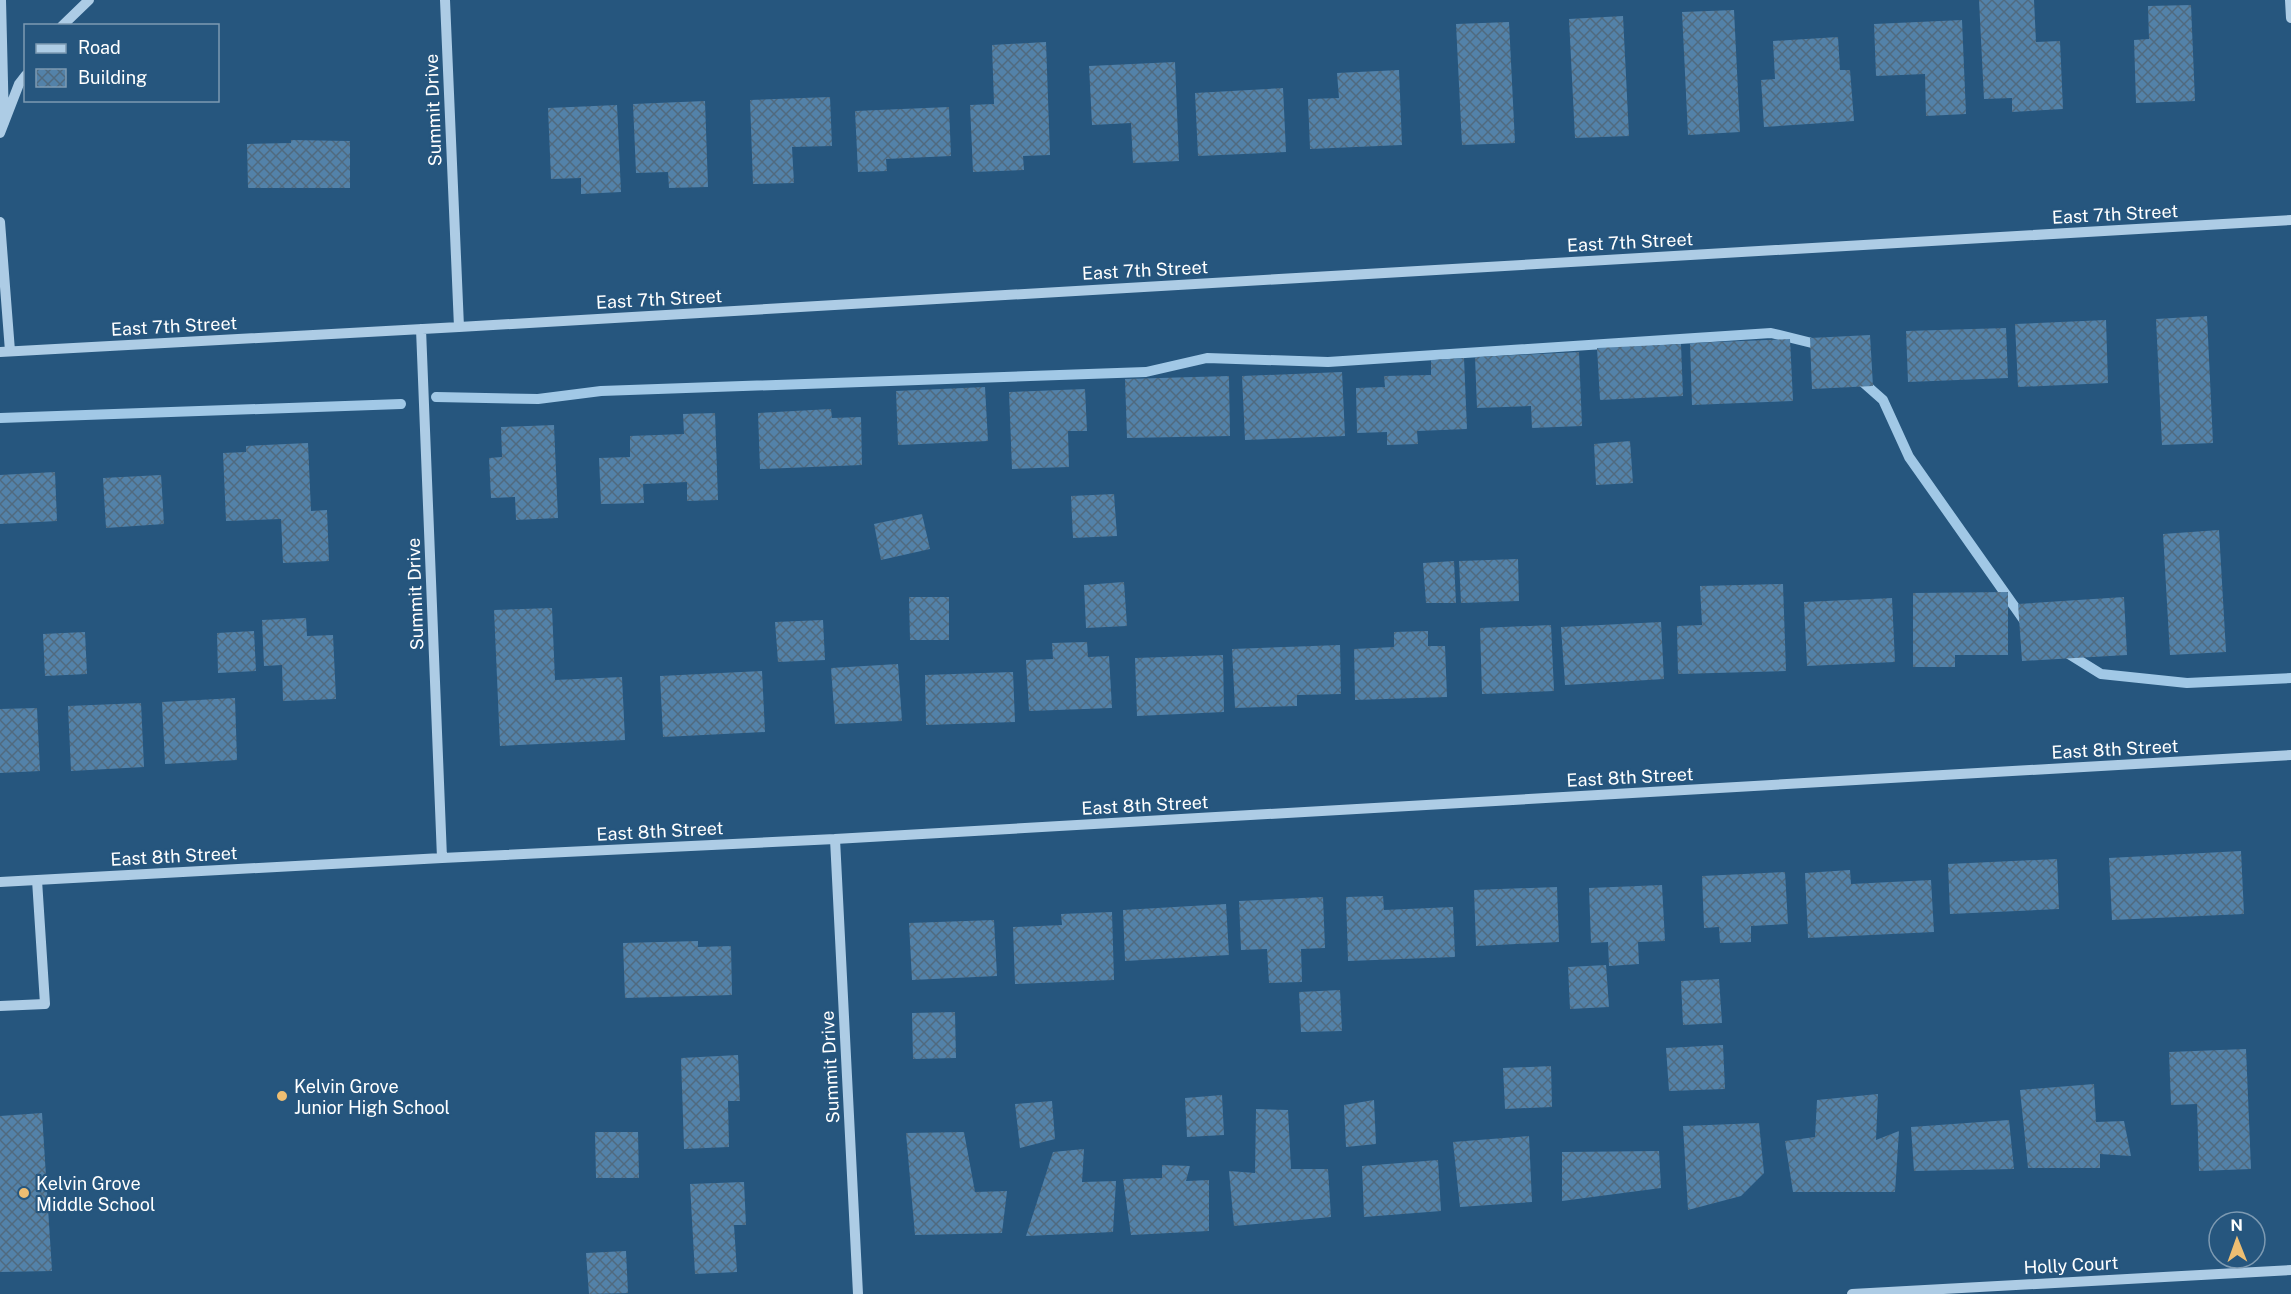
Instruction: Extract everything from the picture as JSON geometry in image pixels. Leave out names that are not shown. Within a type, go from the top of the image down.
[{"type":"street","points":[[1,0],[2,128]]},
{"type":"street","points":[[64,24],[89,0]]},
{"type":"street","name":"Summit Drive","points":[[445,0],[459,327]]},
{"type":"street","points":[[2290,0],[2291,18]]},
{"type":"street","points":[[2,128],[19,84],[24,78]]},
{"type":"street","name":"East 7th Street","points":[[5,351],[459,327],[2291,220]]},
{"type":"street","points":[[0,222],[5,351]]},
{"type":"street","name":"Summit Drive","points":[[421,329],[442,858]]},
{"type":"street","name":"East 8th Street","points":[[0,882],[835,839],[2291,755]]},
{"type":"street","name":"Summit Drive","points":[[835,839],[858,1294]]},
{"type":"street","points":[[0,1006],[45,1004],[37,880]]},
{"type":"street","name":"Holly Court","points":[[1852,1294],[2291,1270]]},
{"type":"building","points":[[1979,0],[2034,0],[2036,42],[2060,41],[2063,109],[2012,112],[2012,98],[1984,99]]},
{"type":"building","points":[[2191,5],[2195,101],[2136,103],[2134,40],[2149,39],[2148,6]]},
{"type":"building","points":[[1734,10],[1740,132],[1688,135],[1682,12]]},
{"type":"building","points":[[1623,16],[1629,136],[1575,138],[1569,19]]},
{"type":"building","points":[[1962,20],[1966,114],[1926,116],[1925,74],[1876,76],[1874,24]]},
{"type":"building","points":[[1509,22],[1515,143],[1462,145],[1456,24]]},
{"type":"building","points":[[1838,37],[1840,70],[1850,70],[1854,121],[1764,127],[1761,80],[1775,79],[1773,41]]},
{"type":"building","points":[[1046,42],[1050,155],[1023,156],[1024,170],[973,172],[970,105],[994,104],[992,45]]},
{"type":"building","points":[[1175,62],[1179,161],[1133,163],[1131,123],[1092,125],[1089,66]]},
{"type":"building","points":[[1399,70],[1402,145],[1310,149],[1308,99],[1339,98],[1337,73]]},
{"type":"building","points":[[1283,88],[1286,152],[1198,156],[1195,93]]},
{"type":"building","points":[[830,97],[832,146],[792,147],[794,183],[753,184],[750,100]]},
{"type":"building","points":[[705,101],[708,187],[669,188],[668,172],[636,173],[633,104]]},
{"type":"building","points":[[617,105],[621,192],[581,194],[581,178],[551,179],[548,108]]},
{"type":"building","points":[[949,107],[951,156],[886,159],[887,171],[858,172],[855,111]]},
{"type":"building","points":[[291,140],[350,141],[350,188],[248,188],[247,144],[291,143]]},
{"type":"building","points":[[2207,316],[2213,443],[2162,445],[2156,319]]},
{"type":"building","points":[[2106,320],[2108,383],[2018,387],[2015,324]]},
{"type":"building","points":[[2006,328],[2008,378],[1908,382],[1906,331]]},
{"type":"building","points":[[1870,335],[1873,386],[1812,389],[1810,338]]},
{"type":"building","points":[[1790,339],[1793,401],[1692,405],[1690,343]]},
{"type":"building","points":[[1681,344],[1683,396],[1600,400],[1597,348]]},
{"type":"building","points":[[1579,352],[1582,426],[1532,428],[1531,406],[1477,408],[1475,357]]},
{"type":"building","points":[[1464,358],[1467,429],[1417,431],[1418,444],[1387,445],[1387,432],[1357,433],[1356,388],[1385,387],[1384,376],[1431,375],[1431,360]]},
{"type":"building","points":[[1342,372],[1345,436],[1245,440],[1242,376]]},
{"type":"building","points":[[1229,376],[1230,436],[1127,438],[1125,379]]},
{"type":"building","points":[[985,387],[988,441],[898,445],[896,391]]},
{"type":"building","points":[[1085,389],[1087,431],[1068,431],[1069,467],[1012,469],[1009,392]]},
{"type":"building","points":[[831,409],[832,418],[861,417],[862,465],[760,469],[758,413]]},
{"type":"building","points":[[715,413],[718,500],[687,501],[687,482],[643,484],[644,503],[601,504],[599,458],[630,457],[630,436],[684,434],[683,414]]},
{"type":"building","points":[[554,425],[558,518],[516,520],[515,497],[491,498],[489,458],[502,457],[501,427]]},
{"type":"building","points":[[1630,441],[1633,483],[1596,485],[1594,444]]},
{"type":"building","points":[[308,443],[311,511],[327,510],[329,561],[283,563],[281,519],[226,521],[223,453],[246,452],[246,446]]},
{"type":"building","points":[[55,472],[57,521],[0,524],[0,475]]},
{"type":"building","points":[[161,475],[164,524],[106,528],[103,478]]},
{"type":"building","points":[[1114,494],[1117,536],[1073,538],[1071,496]]},
{"type":"building","points":[[922,514],[930,549],[881,560],[874,524]]},
{"type":"building","points":[[2219,530],[2226,652],[2170,655],[2163,534]]},
{"type":"building","points":[[1518,559],[1519,601],[1461,603],[1459,561]]},
{"type":"building","points":[[1454,561],[1456,603],[1426,603],[1423,563]]},
{"type":"building","points":[[1124,582],[1127,626],[1086,628],[1084,585]]},
{"type":"building","points":[[1783,584],[1786,671],[1678,674],[1677,626],[1702,625],[1700,586]]},
{"type":"building","points":[[2008,592],[2008,655],[1955,655],[1955,667],[1913,667],[1913,593]]},
{"type":"building","points":[[909,597],[949,597],[949,640],[910,640]]},
{"type":"building","points":[[2124,597],[2127,655],[2022,661],[2018,604]]},
{"type":"building","points":[[1892,598],[1895,662],[1807,666],[1804,602]]},
{"type":"building","points":[[552,608],[555,680],[622,677],[625,740],[500,746],[494,610]]},
{"type":"building","points":[[306,618],[307,636],[333,635],[336,699],[283,701],[282,665],[264,666],[262,620]]},
{"type":"building","points":[[823,620],[825,660],[778,662],[775,622]]},
{"type":"building","points":[[1661,622],[1664,679],[1565,685],[1561,627]]},
{"type":"building","points":[[1551,625],[1554,691],[1482,694],[1480,628]]},
{"type":"building","points":[[254,631],[256,671],[218,673],[217,633]]},
{"type":"building","points":[[1428,631],[1428,646],[1445,646],[1447,697],[1355,700],[1354,649],[1394,647],[1394,632]]},
{"type":"building","points":[[85,632],[87,674],[45,676],[43,634]]},
{"type":"building","points":[[1087,642],[1088,657],[1109,656],[1112,708],[1029,711],[1026,660],[1053,659],[1052,643]]},
{"type":"building","points":[[1340,645],[1341,694],[1297,695],[1297,706],[1235,708],[1232,649]]},
{"type":"building","points":[[1223,655],[1224,712],[1137,716],[1135,658]]},
{"type":"building","points":[[898,664],[902,721],[835,724],[831,668]]},
{"type":"building","points":[[762,671],[765,732],[663,737],[660,676]]},
{"type":"building","points":[[1013,672],[1015,722],[926,725],[925,675]]},
{"type":"building","points":[[235,698],[237,760],[165,764],[162,702]]},
{"type":"building","points":[[141,703],[144,767],[71,771],[68,706]]},
{"type":"building","points":[[37,708],[40,771],[0,773],[0,709]]},
{"type":"building","points":[[2241,851],[2244,914],[2112,920],[2109,858]]},
{"type":"building","points":[[2057,859],[2059,909],[1950,914],[1948,864]]},
{"type":"building","points":[[1850,870],[1851,884],[1931,880],[1934,932],[1808,938],[1805,873]]},
{"type":"building","points":[[1785,872],[1788,924],[1751,926],[1751,942],[1720,943],[1719,927],[1704,928],[1702,876]]},
{"type":"building","points":[[1662,885],[1665,941],[1638,942],[1639,964],[1609,966],[1608,942],[1591,943],[1589,888]]},
{"type":"building","points":[[1557,887],[1559,942],[1476,946],[1474,890]]},
{"type":"building","points":[[1383,896],[1384,910],[1453,907],[1455,957],[1348,961],[1346,897]]},
{"type":"building","points":[[1323,897],[1325,948],[1301,949],[1302,982],[1269,983],[1267,949],[1241,950],[1239,901]]},
{"type":"building","points":[[1226,904],[1229,955],[1125,961],[1123,910]]},
{"type":"building","points":[[1112,912],[1114,980],[1015,984],[1013,927],[1062,925],[1061,914]]},
{"type":"building","points":[[994,920],[997,976],[912,980],[909,923]]},
{"type":"building","points":[[698,941],[698,947],[731,946],[732,995],[625,998],[623,943]]},
{"type":"building","points":[[1606,965],[1609,1007],[1570,1009],[1568,967]]},
{"type":"building","points":[[1719,979],[1722,1023],[1683,1025],[1681,981]]},
{"type":"building","points":[[1340,990],[1342,1031],[1301,1032],[1299,992]]},
{"type":"building","points":[[955,1012],[956,1058],[913,1059],[912,1013]]},
{"type":"building","points":[[1723,1045],[1725,1089],[1669,1091],[1666,1048]]},
{"type":"building","points":[[2246,1049],[2251,1169],[2199,1171],[2197,1104],[2171,1105],[2169,1052]]},
{"type":"building","points":[[738,1055],[740,1101],[728,1101],[729,1147],[684,1149],[681,1058]]},
{"type":"building","points":[[1551,1066],[1552,1107],[1505,1109],[1503,1068]]},
{"type":"building","points":[[2094,1084],[2096,1122],[2124,1121],[2131,1156],[2100,1154],[2100,1168],[2028,1168],[2020,1090]]},
{"type":"building","points":[[1878,1094],[1876,1140],[1899,1131],[1895,1192],[1793,1192],[1785,1141],[1815,1137],[1817,1100]]},
{"type":"building","points":[[1222,1095],[1224,1135],[1187,1137],[1185,1098]]},
{"type":"building","points":[[1374,1100],[1376,1144],[1346,1147],[1344,1105]]},
{"type":"building","points":[[1052,1101],[1055,1139],[1020,1148],[1015,1104]]},
{"type":"building","points":[[1256,1109],[1288,1110],[1291,1169],[1328,1169],[1331,1217],[1234,1226],[1229,1171],[1255,1173]]},
{"type":"building","name":"Kelvin Grove Middle School","points":[[42,1113],[52,1271],[0,1272],[0,1116]]},
{"type":"building","points":[[2009,1120],[2014,1169],[1914,1171],[1911,1127]]},
{"type":"building","points":[[1759,1123],[1764,1173],[1741,1196],[1688,1210],[1683,1126]]},
{"type":"building","points":[[595,1132],[638,1132],[639,1178],[596,1178]]},
{"type":"building","points":[[964,1132],[975,1192],[1007,1191],[1002,1233],[915,1235],[906,1133]]},
{"type":"building","points":[[1529,1136],[1532,1202],[1460,1207],[1453,1142]]},
{"type":"building","points":[[1084,1149],[1082,1182],[1116,1181],[1113,1232],[1026,1236],[1053,1152]]},
{"type":"building","points":[[1659,1151],[1661,1188],[1562,1201],[1562,1152]]},
{"type":"building","points":[[1438,1160],[1441,1211],[1364,1217],[1362,1166]]},
{"type":"building","points":[[1162,1165],[1190,1166],[1186,1181],[1209,1180],[1209,1231],[1131,1235],[1123,1179],[1162,1178]]},
{"type":"building","points":[[744,1182],[746,1225],[734,1225],[737,1272],[695,1274],[690,1184]]},
{"type":"building","points":[[626,1251],[628,1293],[589,1294],[586,1253]]},
{"type":"waterway","points":[[436,397],[538,399],[601,391],[1146,372],[1207,358],[1328,362],[1771,333],[1823,347]]},
{"type":"waterway","points":[[1857,377],[1883,400],[1909,457],[2026,623]]},
{"type":"waterway","points":[[0,418],[401,404]]},
{"type":"waterway","points":[[2064,651],[2101,674],[2187,683],[2291,678]]},
{"type":"place","name":"Kelvin Grove Junior High School","points":[[282,1096]]},
{"type":"place","name":"Kelvin Grove Middle School","points":[[24,1193]]}]
